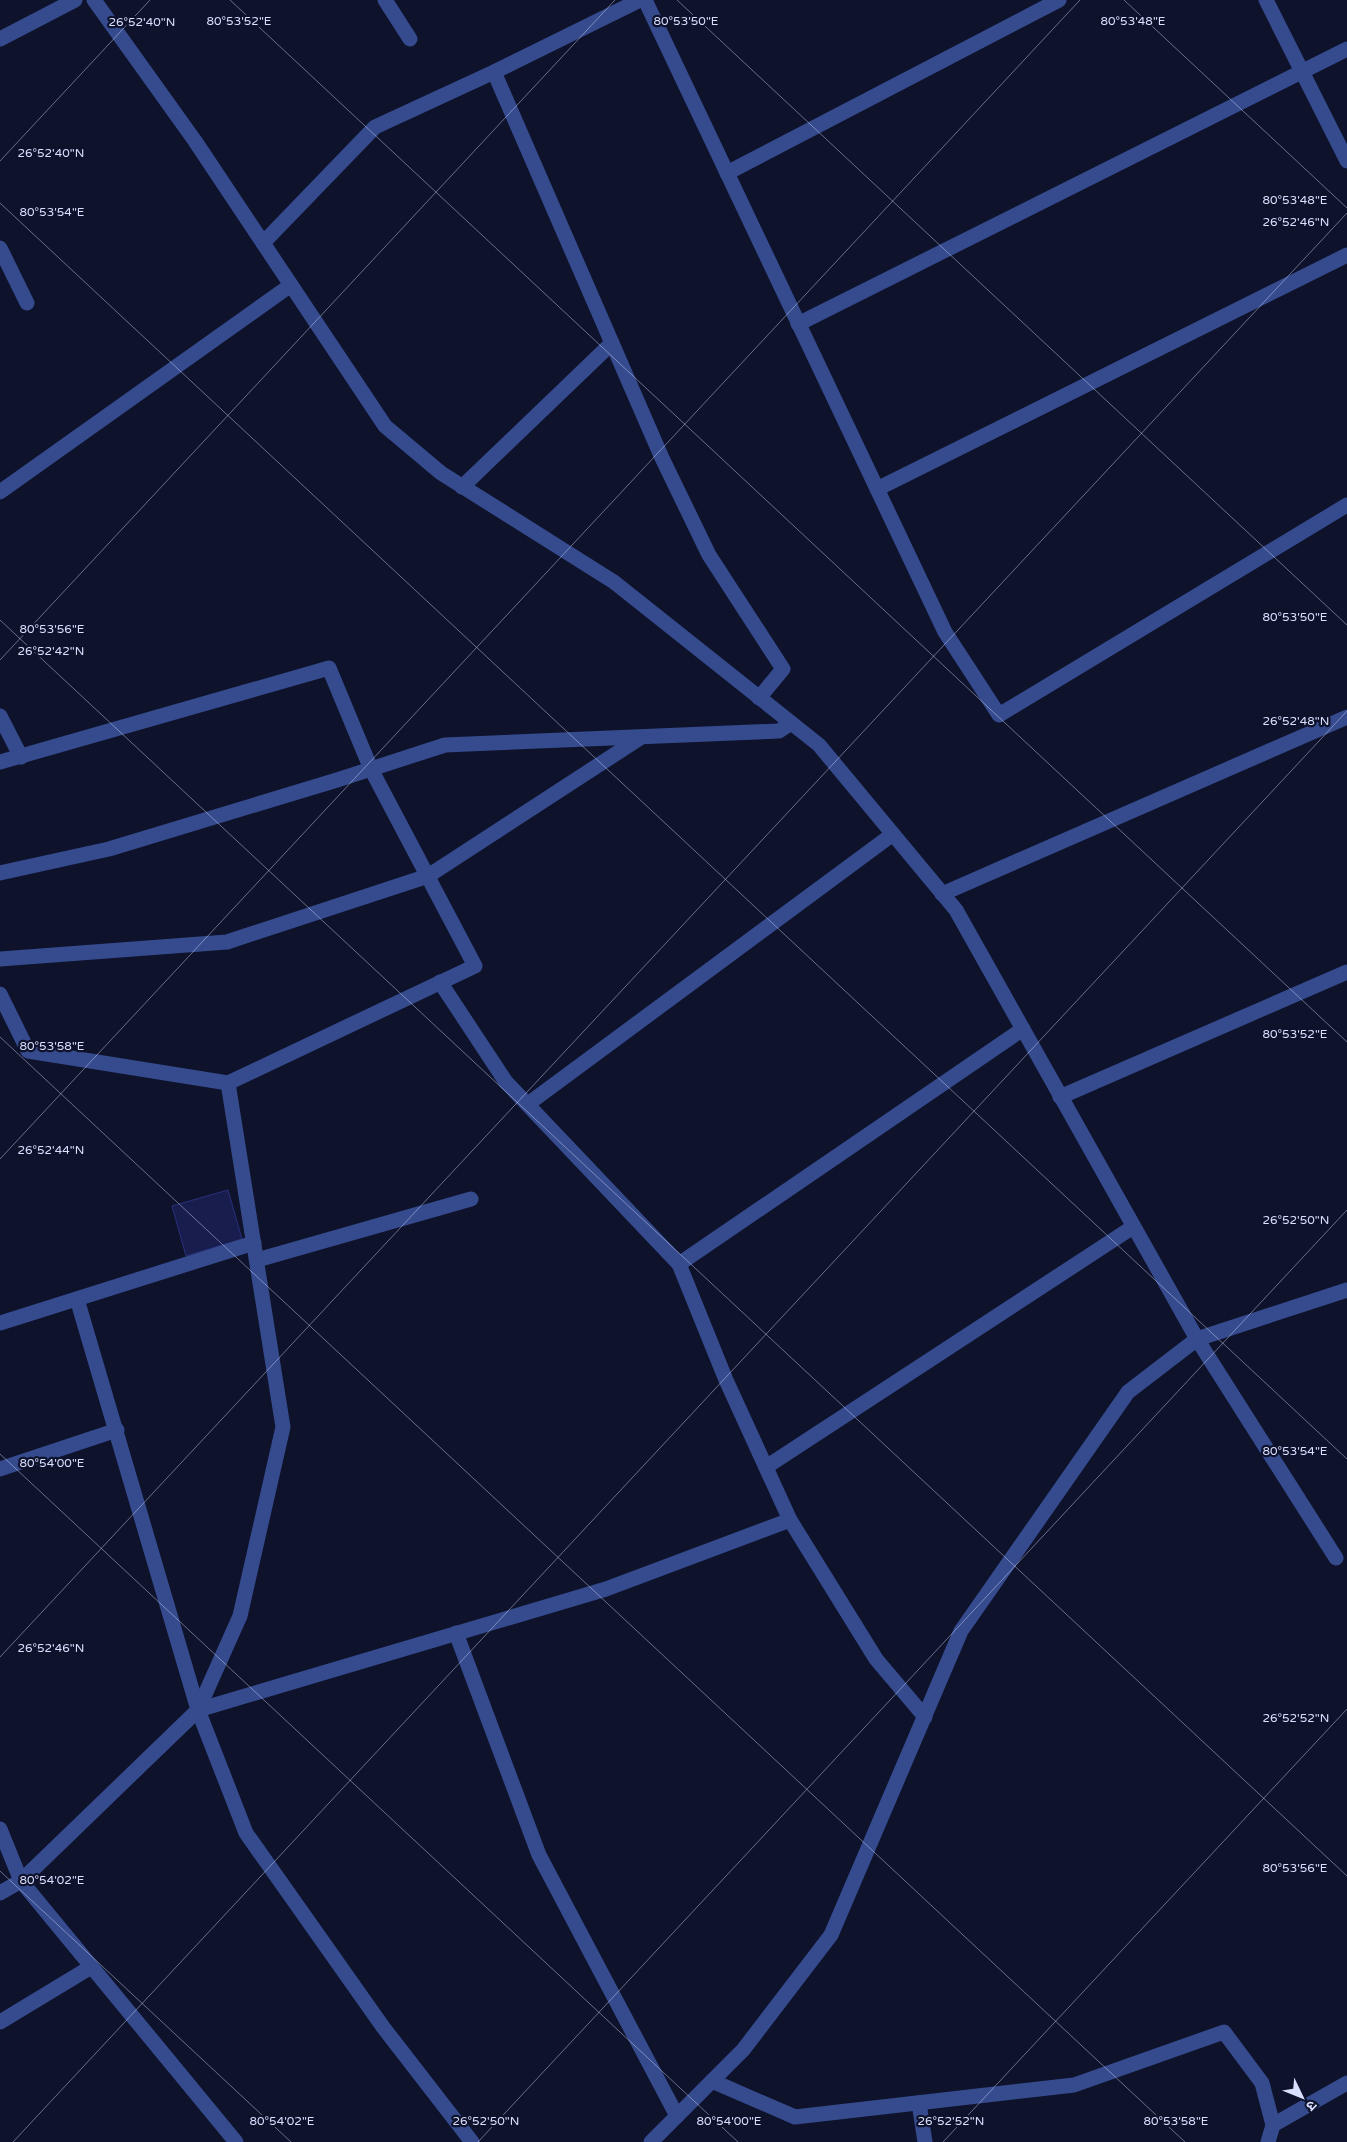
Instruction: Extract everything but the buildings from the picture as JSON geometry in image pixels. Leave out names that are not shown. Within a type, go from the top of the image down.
[{"type":"street","points":[[0,39],[75,0]]},
{"type":"street","points":[[94,0],[195,141],[385,426],[441,473],[614,582],[819,746],[956,910],[1197,1339],[1336,1558]]},
{"type":"street","points":[[385,0],[410,38]]},
{"type":"street","points":[[263,242],[375,126],[494,72],[640,0]]},
{"type":"street","points":[[645,0],[945,632],[999,715],[1347,505]]},
{"type":"street","points":[[727,173],[1059,0]]},
{"type":"street","points":[[1266,0],[1347,161]]},
{"type":"street","points":[[798,324],[1347,49]]},
{"type":"street","points":[[494,72],[662,458],[709,555],[783,669],[759,698]]},
{"type":"street","points":[[0,248],[27,303]]},
{"type":"street","points":[[877,489],[1347,255]]},
{"type":"street","points":[[0,492],[291,285]]},
{"type":"street","points":[[462,487],[612,343]]},
{"type":"street","points":[[0,762],[329,668],[371,770],[475,966],[228,1084],[28,1051],[0,994]]},
{"type":"street","points":[[0,716],[21,757]]},
{"type":"street","points":[[942,894],[1347,717]]},
{"type":"street","points":[[0,873],[109,848],[371,770],[445,745],[780,731],[791,723]]},
{"type":"street","points":[[0,959],[227,942],[428,876],[641,737]]},
{"type":"street","points":[[528,1104],[892,834]]},
{"type":"street","points":[[1060,1097],[1347,972]]},
{"type":"street","points":[[440,982],[506,1082],[679,1264],[726,1380],[790,1520],[876,1659],[925,1717]]},
{"type":"street","points":[[679,1264],[1023,1029]]},
{"type":"street","points":[[0,1893],[21,1881],[198,1710],[240,1616],[283,1427],[228,1084]]},
{"type":"street","points":[[257,1260],[471,1199]]},
{"type":"street","points":[[766,1467],[1133,1226]]},
{"type":"street","points":[[0,1323],[254,1242]]},
{"type":"street","points":[[651,2142],[743,2050],[831,1935],[961,1631],[1128,1392],[1197,1339],[1347,1290]]},
{"type":"street","points":[[77,1299],[198,1710],[246,1833],[383,2027],[472,2142]]},
{"type":"street","points":[[0,1469],[117,1430]]},
{"type":"street","points":[[198,1710],[606,1589],[790,1520]]},
{"type":"street","points":[[456,1633],[539,1855],[677,2116]]},
{"type":"street","points":[[0,1829],[21,1881],[236,2142]]},
{"type":"street","points":[[0,2022],[91,1967]]},
{"type":"street","points":[[712,2081],[795,2117],[1074,2085],[1224,2032],[1262,2083],[1273,2125],[1268,2142]]},
{"type":"street","points":[[1273,2125],[1347,2083]]},
{"type":"street","points":[[919,2103],[925,2142]]}]
